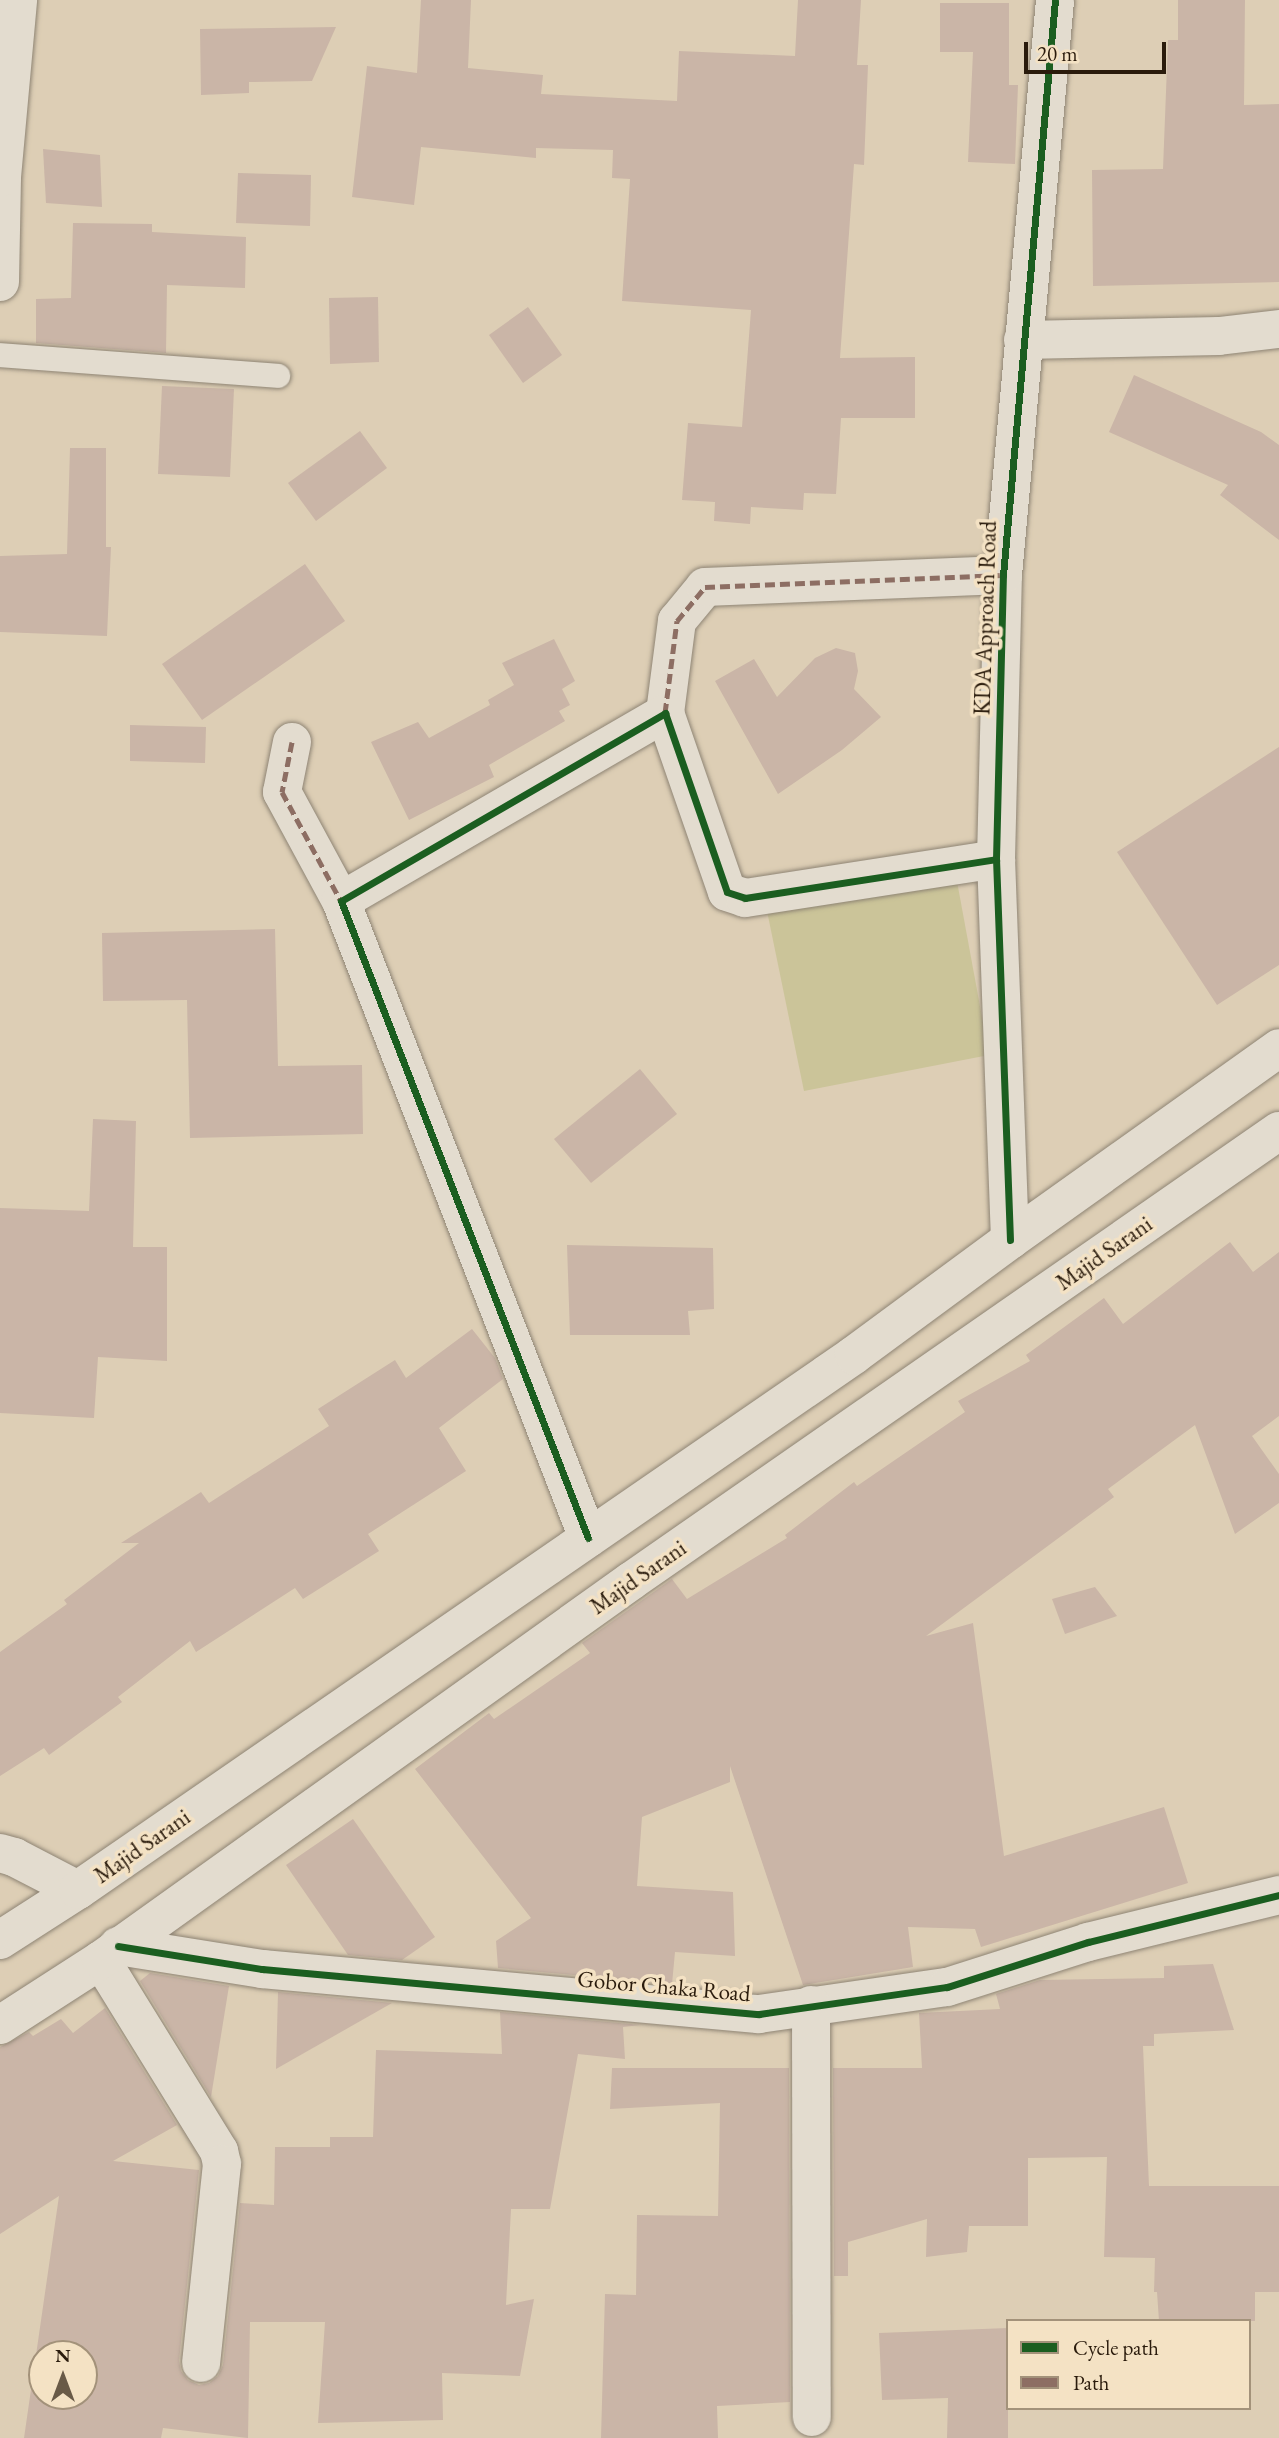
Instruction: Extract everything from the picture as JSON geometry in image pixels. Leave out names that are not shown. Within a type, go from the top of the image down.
[{"type":"street","points":[[0,282],[2,177],[18,0]]},
{"type":"street","name":"KDA Approach Road","points":[[1010,1240],[996,859],[1003,575],[1055,0]]},
{"type":"street","points":[[1023,340],[1219,336],[1279,329]]},
{"type":"street","points":[[996,859],[745,898],[727,892],[665,713],[677,621],[705,587],[1003,575]]},
{"type":"street","points":[[341,901],[665,713]]},
{"type":"street","points":[[292,742],[282,792],[341,901],[589,1538]]},
{"type":"street","name":"Majid Sarani","points":[[0,1940],[78,1890],[854,1355],[1279,1048]]},
{"type":"street","name":"Majid Sarani","points":[[0,2025],[109,1953],[631,1581],[1279,1131]]},
{"type":"street","points":[[0,1853],[14,1857],[78,1890]]},
{"type":"street","name":"Gobor Chaka Road","points":[[109,1953],[758,2014],[947,1987],[1088,1942],[1279,1895]]},
{"type":"street","points":[[109,1953],[219,2151],[222,2164],[201,2363]]},
{"type":"street","points":[[811,2005],[812,2417]]},
{"type":"lane","points":[[0,355],[278,376]]},
{"type":"shaded area","points":[[956,876],[989,1055],[804,1091],[767,911]]},
{"type":"building","points":[[421,0],[471,0],[468,68],[543,75],[541,94],[677,101],[679,51],[795,56],[798,0],[861,0],[857,65],[868,65],[864,165],[854,164],[840,358],[915,357],[915,418],[841,418],[836,494],[804,493],[803,510],[751,507],[750,524],[714,521],[715,502],[682,500],[688,423],[742,427],[751,310],[622,301],[630,179],[612,178],[613,150],[536,148],[536,158],[421,147],[414,205],[352,197],[367,66],[417,73]]},
{"type":"building","points":[[1178,0],[1245,0],[1244,105],[1279,104],[1279,282],[1093,286],[1092,170],[1163,169],[1168,40],[1178,40]]},
{"type":"building","points":[[940,3],[1009,3],[1009,85],[1018,85],[1015,164],[968,162],[973,52],[940,52]]},
{"type":"building","points":[[336,27],[312,81],[249,82],[249,93],[201,95],[200,29]]},
{"type":"building","points":[[43,149],[100,155],[102,207],[46,203]]},
{"type":"building","points":[[238,173],[311,175],[310,226],[236,223]]},
{"type":"building","points":[[73,223],[152,224],[152,232],[246,237],[245,288],[167,285],[166,353],[36,343],[36,299],[71,298]]},
{"type":"building","points":[[378,297],[379,362],[330,364],[329,298]]},
{"type":"building","points":[[528,307],[562,355],[523,383],[489,335]]},
{"type":"building","points":[[1134,375],[1261,432],[1279,445],[1279,540],[1220,495],[1228,485],[1109,432]]},
{"type":"building","points":[[162,386],[234,389],[230,477],[158,474]]},
{"type":"building","points":[[360,431],[387,468],[316,521],[288,483]]},
{"type":"building","points":[[70,448],[106,448],[106,547],[111,547],[107,636],[0,632],[0,556],[67,554]]},
{"type":"building","points":[[305,564],[345,621],[202,720],[162,664]]},
{"type":"building","points":[[554,639],[575,681],[562,689],[570,705],[559,711],[565,721],[489,765],[494,777],[409,820],[371,742],[418,722],[429,738],[490,705],[488,700],[514,685],[502,663]]},
{"type":"building","points":[[836,648],[855,653],[858,671],[854,689],[881,717],[842,750],[778,794],[715,681],[754,659],[777,697],[815,658]]},
{"type":"building","points":[[130,725],[206,727],[205,763],[130,761]]},
{"type":"building","points":[[1279,747],[1279,965],[1217,1005],[1117,852]]},
{"type":"building","points":[[275,929],[278,1066],[362,1065],[363,1134],[190,1138],[187,1000],[103,1001],[102,933]]},
{"type":"building","points":[[640,1069],[677,1114],[591,1183],[554,1139]]},
{"type":"building","points":[[93,1119],[136,1121],[133,1247],[167,1247],[167,1361],[98,1357],[94,1418],[0,1413],[0,1208],[89,1211]]},
{"type":"building","points":[[1230,1242],[1253,1272],[1279,1252],[1279,1416],[1252,1436],[1279,1474],[1279,1503],[1235,1534],[1195,1425],[1108,1489],[1114,1497],[926,1636],[973,1623],[1004,1856],[1164,1807],[1188,1883],[981,1947],[975,1929],[908,1927],[913,1967],[803,1985],[730,1766],[730,1782],[642,1817],[637,1886],[733,1892],[735,1956],[675,1952],[672,1984],[498,1968],[496,1941],[531,1918],[415,1769],[489,1713],[494,1719],[590,1653],[582,1643],[672,1579],[687,1599],[787,1538],[785,1535],[854,1482],[857,1486],[965,1412],[958,1401],[1030,1361],[1026,1355],[1104,1298],[1123,1324]]},
{"type":"building","points":[[567,1245],[713,1248],[714,1309],[688,1311],[690,1335],[570,1335]]},
{"type":"building","points":[[472,1329],[495,1358],[503,1379],[439,1428],[466,1471],[368,1534],[379,1551],[303,1599],[295,1588],[196,1652],[190,1641],[118,1697],[122,1702],[49,1755],[44,1748],[0,1776],[0,1652],[67,1604],[64,1600],[139,1543],[121,1543],[201,1492],[209,1503],[329,1426],[318,1409],[395,1360],[406,1378]]},
{"type":"building","points":[[1095,1587],[1117,1616],[1065,1634],[1052,1599]]},
{"type":"building","points":[[353,1819],[435,1937],[402,1960],[348,1955],[286,1865]]},
{"type":"building","points":[[1213,1964],[1234,2030],[1154,2034],[1154,2046],[1143,2046],[1149,2186],[1279,2186],[1279,2292],[1255,2292],[1255,2321],[1159,2319],[1157,2292],[1154,2292],[1155,2258],[1104,2257],[1107,2157],[1028,2158],[1028,2226],[969,2226],[967,2252],[926,2257],[927,2219],[848,2242],[848,2276],[834,2276],[833,2068],[922,2068],[919,2013],[1000,2009],[996,1994],[1040,1980],[1164,1978],[1164,1966]]},
{"type":"building","points":[[150,1973],[229,1986],[211,2097],[140,1981]]},
{"type":"building","points":[[278,1992],[392,2003],[276,2069]]},
{"type":"building","points":[[105,2008],[177,2125],[113,2161],[199,2170],[179,2361],[181,2371],[188,2380],[199,2385],[209,2383],[218,2376],[223,2365],[240,2203],[274,2205],[275,2147],[330,2147],[330,2137],[373,2137],[376,2050],[502,2054],[500,2012],[640,2025],[623,2027],[625,2059],[578,2054],[550,2209],[511,2209],[506,2305],[534,2299],[520,2376],[442,2373],[443,2420],[318,2423],[325,2322],[250,2322],[248,2438],[163,2428],[161,2438],[24,2438],[28,2410],[98,2410],[98,2340],[38,2340],[59,2196],[0,2234],[0,2047],[29,2032],[33,2036],[61,2019],[73,2033]]},
{"type":"building","points":[[612,2068],[789,2068],[790,2402],[717,2406],[718,2438],[601,2438],[605,2294],[636,2295],[637,2215],[718,2216],[720,2103],[610,2109]]},
{"type":"building","points":[[1006,2328],[1008,2438],[947,2438],[948,2398],[882,2400],[879,2333]]},
{"type":"marked path","points":[[665,713],[677,621],[705,587],[1003,575]]},
{"type":"marked path","points":[[292,742],[282,792],[341,901]]},
{"type":"cycle path","points":[[1010,1240],[996,859],[1003,575],[1055,0]]},
{"type":"cycle path","points":[[588,1538],[341,901],[665,713],[727,892],[745,898],[996,859]]},
{"type":"cycle path","points":[[118,1946],[262,1969],[759,2014],[947,1987],[1088,1942],[1279,1895]]}]
